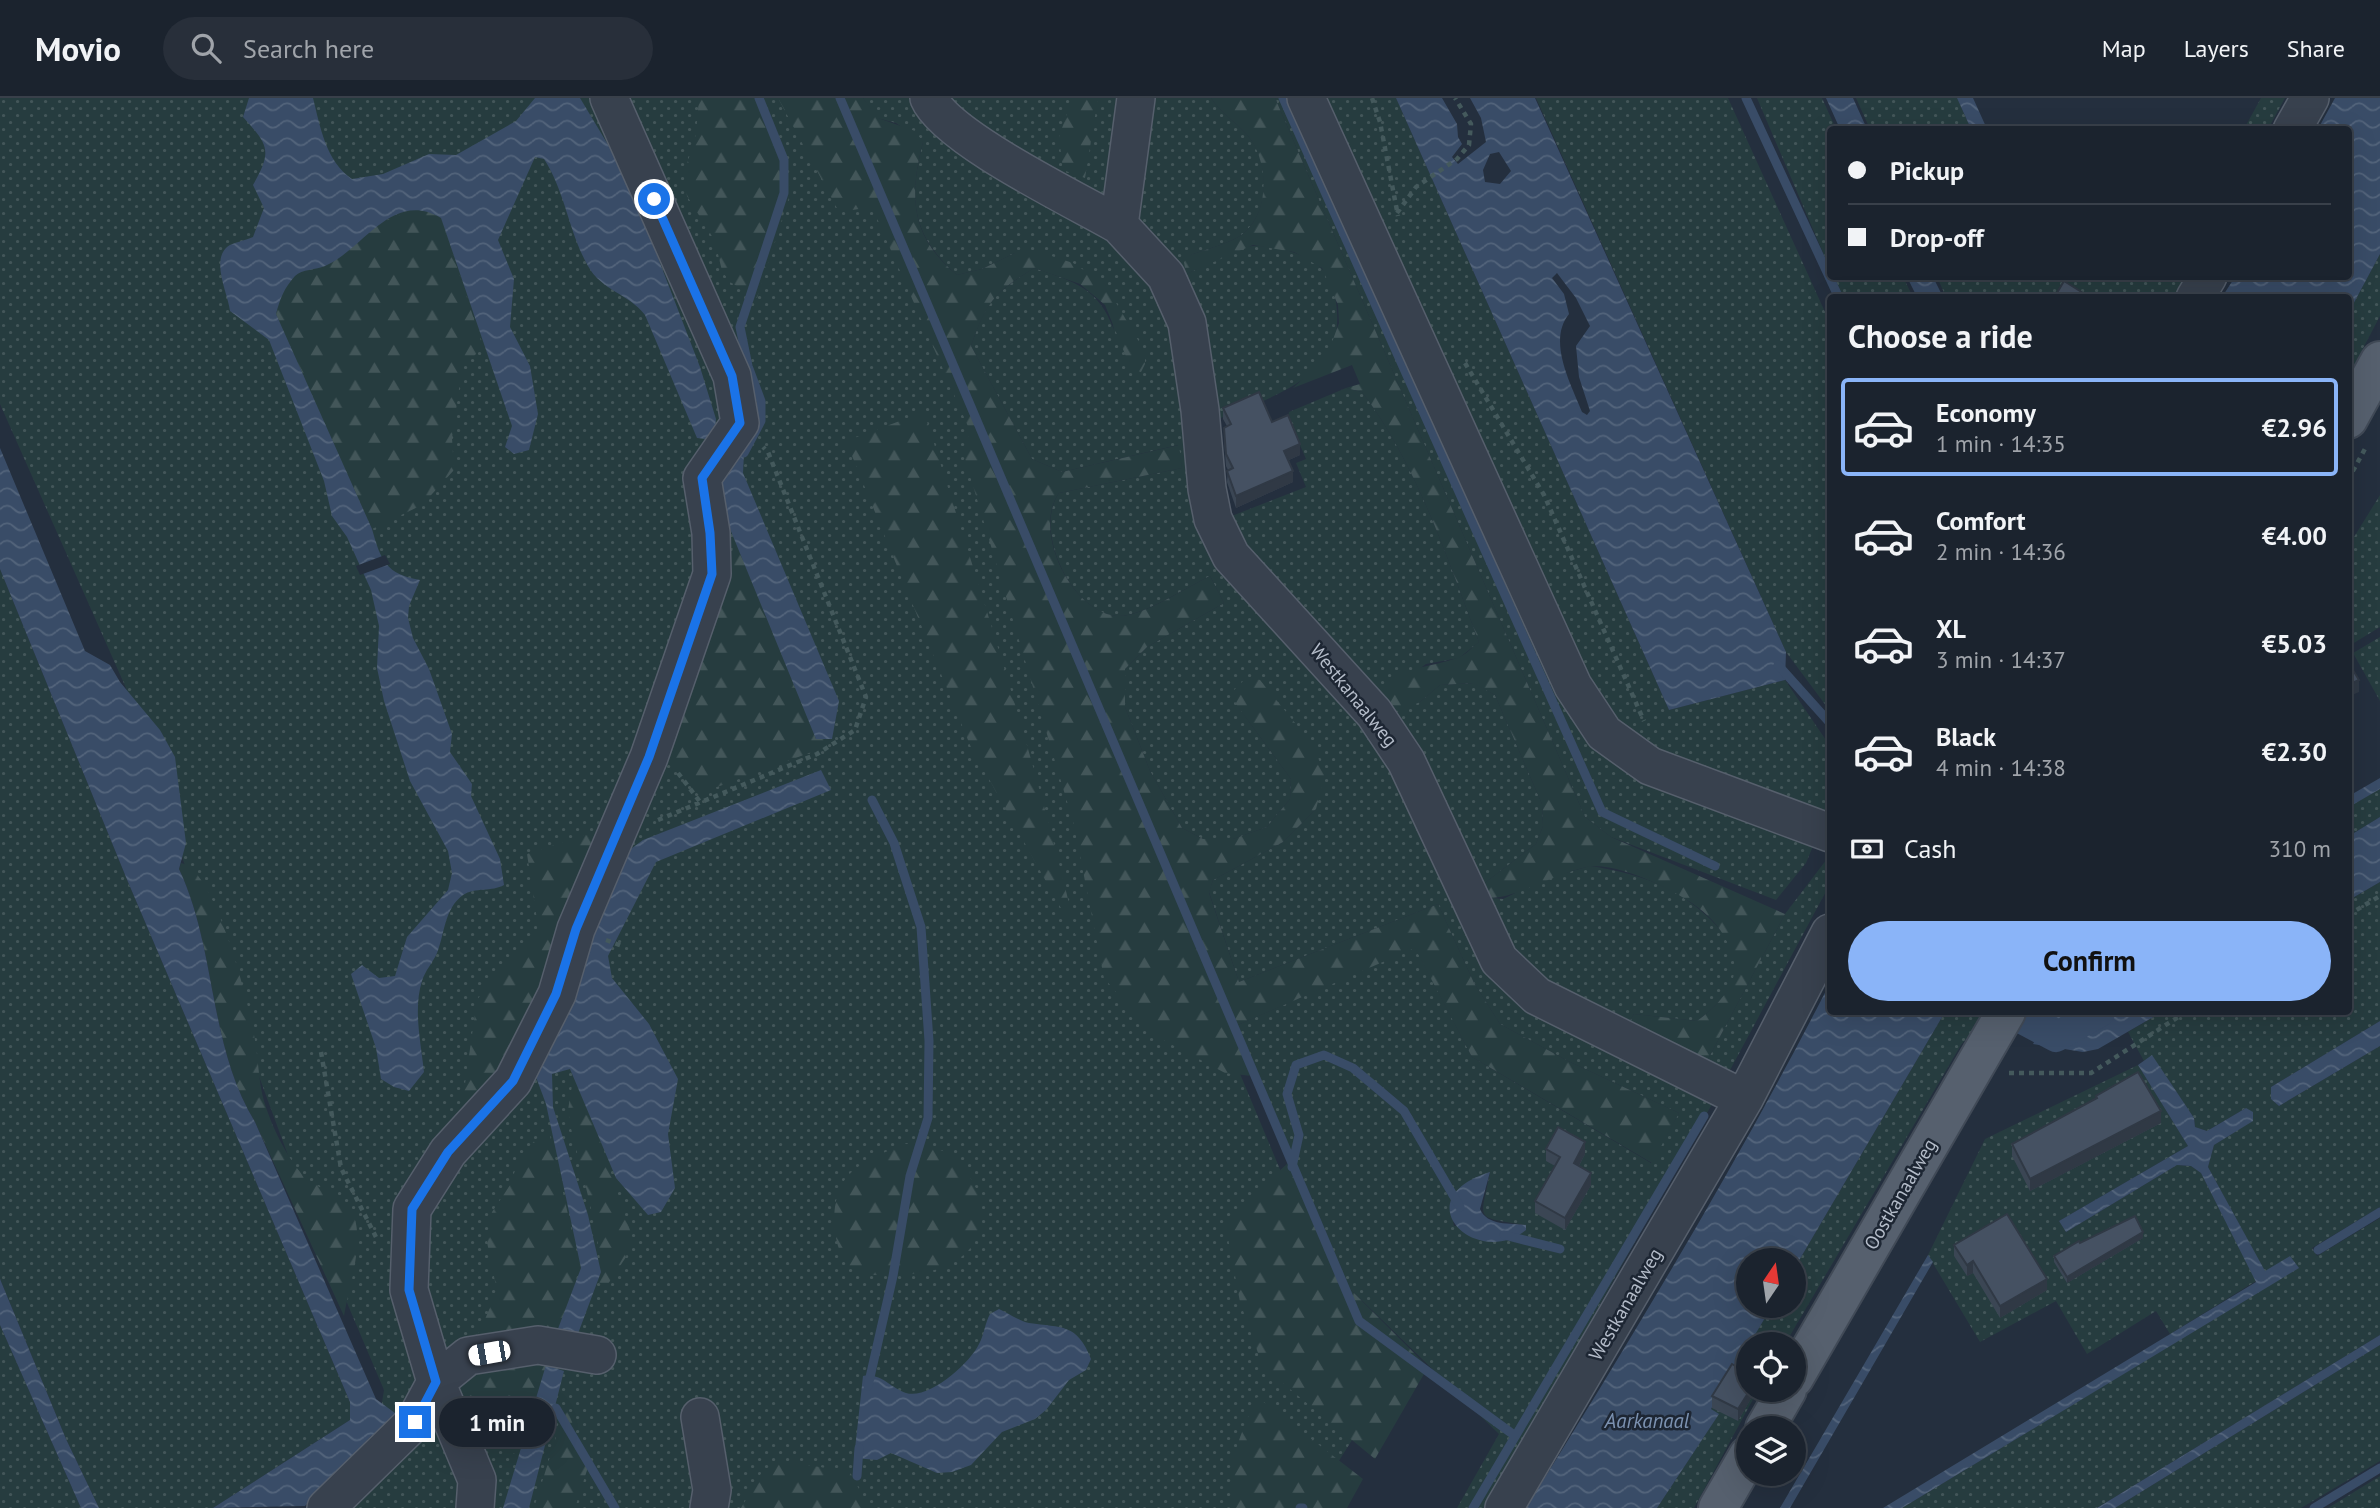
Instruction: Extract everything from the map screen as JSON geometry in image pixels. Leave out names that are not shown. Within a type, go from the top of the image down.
[{"type":"main road","points":[[2358,433],[2380,361]]},
{"type":"main road","name":"Oostkanaalweg","points":[[1806,1359],[1994,1062],[2006,1015]]},
{"type":"main road","points":[[1718,1508],[1736,1477]]},
{"type":"street","points":[[475,1508],[477,1480],[436,1382],[409,1290],[412,1209],[448,1152],[513,1081],[556,994],[576,929],[618,836],[649,757],[712,574],[710,533],[702,478],[740,423],[732,376],[610,98]]},
{"type":"street","name":"Westkanaalweg","points":[[929,98],[933,108],[970,138],[1119,225],[1166,275],[1187,323],[1213,519],[1231,556],[1374,713],[1406,761],[1499,960],[1537,996],[1604,1032],[1744,1099]]},
{"type":"street","points":[[1119,225],[1136,98]]},
{"type":"street","points":[[1306,98],[1573,686],[1604,733],[1656,768],[1827,832]]},
{"type":"street","points":[[2294,126],[2310,98]]},
{"type":"street","name":"Westkanaalweg","points":[[1504,1508],[1744,1099],[1827,939]]},
{"type":"street","points":[[326,1508],[415,1422],[436,1382],[468,1356],[538,1345],[597,1355]]},
{"type":"street","points":[[700,1417],[712,1490],[709,1508]]},
{"type":"path","points":[[1372,98],[1380,121],[1401,226]]},
{"type":"path","points":[[1397,213],[1416,187],[1457,159],[1469,145],[1471,124],[1455,98]]},
{"type":"path","points":[[1462,358],[1544,495],[1658,754],[1656,768]]},
{"type":"path","points":[[2352,461],[2358,433]]},
{"type":"path","points":[[618,836],[817,754],[855,730],[866,696],[768,452]]},
{"type":"path","points":[[2352,913],[2380,896]]},
{"type":"path","points":[[1994,1062],[2091,1073],[2181,1015]]},
{"type":"path","points":[[321,1052],[341,1168],[371,1229],[409,1290]]},
{"type":"green space","points":[[0,98],[832,98],[1335,1301],[1401,1363],[1321,1489],[1281,1508],[311,1508],[375,1445],[384,1390],[311,1218],[217,962],[126,688],[0,404]]},
{"type":"green space","points":[[699,98],[760,98],[782,155],[791,191],[757,298],[730,282],[722,271],[715,241],[687,196],[684,174],[696,134]]},
{"type":"green space","points":[[778,98],[863,98],[878,118],[915,131],[923,142],[916,180],[917,214],[930,246],[941,260],[957,275],[982,269],[1015,253],[1042,253],[1073,263],[1105,284],[1145,352],[1145,364],[1141,372],[1131,369],[1105,305],[1080,284],[1034,268],[1010,284],[987,308],[971,346],[1032,459],[1062,472],[1179,445],[1182,468],[1059,493],[1052,509],[1050,527],[1053,547],[1071,585],[1100,611],[1117,616],[1138,612],[1210,576],[1224,603],[1147,647],[1125,669],[1125,707],[1150,771],[1182,828],[1203,839],[1233,839],[1267,827],[1290,799],[1291,779],[1236,704],[1233,691],[1247,677],[1260,680],[1313,745],[1325,775],[1316,809],[1283,842],[1213,880],[1209,893],[1239,982],[1438,904],[1474,983],[1500,1024],[1568,1061],[1679,1113],[1652,1163],[1472,1057],[1415,948],[1231,1028],[1252,1076],[1225,1073],[1152,1034],[1104,978],[1074,825],[963,452],[970,431],[872,207],[839,212]]},
{"type":"green space","points":[[863,98],[924,98],[1100,223],[1174,306],[1201,489],[1377,728],[1496,971],[1716,1097],[1486,1508],[1457,1508],[1499,1434],[1343,1282],[1231,1028],[1415,947],[1472,1057],[1651,1163],[1679,1113],[1568,1061],[1500,1024],[1474,983],[1438,904],[1239,982],[1209,892],[1213,880],[1283,842],[1316,809],[1236,704],[1291,779],[1290,799],[1267,827],[1233,839],[1203,839],[1182,828],[1150,771],[1125,707],[1125,669],[1147,647],[1224,603],[1210,576],[1138,612],[1117,616],[1100,611],[1085,600],[1061,567],[1051,527],[1052,509],[1059,493],[1182,468],[1178,445],[1062,472],[1032,459],[971,346],[982,318],[1000,292],[1034,268],[1083,288],[1101,304],[1114,330],[1105,284],[1015,253],[982,269],[957,275],[930,245],[917,214],[916,181],[923,142],[896,123],[877,118]],"holes":[[[1490,1172],[1484,1214],[1496,1220],[1525,1225],[1454,1226],[1454,1197],[1458,1191]]]},
{"type":"green space","points":[[939,98],[1131,98],[1109,209]]},
{"type":"green space","points":[[1072,98],[1098,98],[1085,178],[1063,170],[1059,137]]},
{"type":"green space","points":[[1142,98],[1211,98],[1252,141],[1258,151],[1264,175],[1262,200],[1253,223],[1234,239],[1191,255],[1186,274],[1239,249],[1272,247],[1298,254],[1320,267],[1327,275],[1335,298],[1337,324],[1332,348],[1316,369],[1272,397],[1208,423],[1130,207]]},
{"type":"green space","points":[[1211,98],[1275,98],[1585,817],[1611,837],[1785,914],[1707,1061],[1629,1022],[1634,1014],[1697,1021],[1718,1003],[1729,987],[1735,970],[1727,942],[1713,921],[1698,907],[1668,889],[1633,874],[1600,866],[1574,870],[1506,896],[1481,897],[1486,882],[1536,844],[1543,826],[1542,804],[1495,695],[1473,683],[1440,685],[1420,702],[1400,711],[1378,710],[1373,702],[1391,681],[1401,675],[1460,657],[1479,642],[1429,512],[1399,450],[1362,392],[1346,388],[1360,384],[1352,365],[1293,388],[1327,356],[1339,323],[1338,305],[1322,268],[1294,252],[1253,245],[1186,274],[1184,262],[1191,255],[1227,243],[1245,232],[1258,212],[1264,188],[1261,163],[1252,141]]},
{"type":"green space","points":[[1275,98],[1396,98],[1669,710],[1785,680],[1827,742],[1827,812],[1806,863],[1776,900],[1611,837],[1585,817]]},
{"type":"green space","points":[[1536,98],[1728,98],[1827,316],[1827,707],[1786,652]]},
{"type":"green space","points":[[1757,98],[1822,98],[1835,126],[1827,126],[1827,262]]},
{"type":"green space","points":[[1856,98],[1957,98],[1970,126],[1869,126]]},
{"type":"green space","points":[[2261,98],[2285,98],[2270,126],[2246,126]]},
{"type":"green space","points":[[414,210],[429,211],[441,218],[483,347],[462,368],[452,438],[454,470],[422,505],[372,529],[276,314],[281,294],[298,273],[327,266],[377,224]]},
{"type":"green space","points":[[2380,254],[2380,316],[2352,369],[2352,306]]},
{"type":"green space","points":[[1835,280],[1904,280],[1912,294],[1842,294]]},
{"type":"green space","points":[[1938,280],[2184,280],[2176,294],[1945,294]]},
{"type":"green space","points":[[1346,388],[1362,392],[1399,450],[1429,512],[1479,642],[1459,658],[1426,664],[1373,702],[1335,646],[1256,556],[1238,544],[1224,519],[1306,487],[1296,463],[1306,459],[1288,417],[1289,412]]},
{"type":"green space","points":[[924,412],[1044,804],[1077,937],[970,745],[846,441]]},
{"type":"green space","points":[[2380,495],[2380,627],[2352,644],[2352,540]]},
{"type":"green space","points":[[735,540],[816,739],[829,739],[828,746],[698,794],[664,750],[706,654]]},
{"type":"green space","points":[[0,569],[128,882],[350,1402],[350,1420],[213,1508],[99,1508],[66,1439],[0,1279]]},
{"type":"green space","points":[[2380,637],[2380,701],[2353,653]]},
{"type":"green space","points":[[1474,683],[1495,695],[1542,804],[1543,826],[1536,844],[1486,882],[1480,894],[1378,710],[1420,702],[1440,685]]},
{"type":"green space","points":[[2380,789],[2380,817],[2352,834],[2352,805]]},
{"type":"green space","points":[[599,830],[532,1035],[461,1112],[477,1000],[501,965],[533,939],[538,926],[527,854]]},
{"type":"green space","points":[[1827,859],[1827,890],[1729,1072],[1707,1061],[1785,914]]},
{"type":"green space","points":[[181,863],[194,871],[206,888],[228,939],[251,1019],[262,1093],[279,1138],[291,1160],[305,1177],[346,1203],[354,1216],[357,1252],[344,1316],[240,1092],[220,1029],[200,932],[179,869]]},
{"type":"green space","points":[[1590,866],[1629,874],[1667,888],[1702,911],[1723,934],[1736,958],[1734,979],[1721,999],[1697,1021],[1634,1014],[1629,1022],[1566,992],[1524,961],[1504,935],[1481,897],[1503,899],[1544,879]]},
{"type":"green space","points":[[2380,882],[2380,1021],[2271,1087],[2271,1099],[2279,1106],[2380,1046],[2380,1207],[2312,1248],[2317,1256],[2380,1218],[2380,1335],[2097,1508],[1902,1508],[2298,1268],[2265,1272],[2208,1167],[2214,1145],[2252,1121],[2246,1108],[2207,1131],[2195,1127],[2194,1118],[2152,1056],[2144,1061],[2128,1032],[2157,1015],[2352,1015],[2352,898]]},
{"type":"green space","points":[[1943,1015],[1978,1015],[1984,1018],[1961,1045],[1806,1308],[1806,1249]]},
{"type":"green space","points":[[2138,1065],[2188,1146],[2059,1221],[2066,1232],[2177,1165],[2191,1166],[2201,1173],[2256,1281],[2170,1334],[2156,1311],[2087,1354],[2056,1301],[1980,1342],[1928,1255],[1985,1139]]},
{"type":"green space","points":[[575,1067],[631,1233],[626,1257],[608,1284],[599,1283],[601,1270],[596,1231],[568,1110]]},
{"type":"green space","points":[[548,1127],[580,1267],[518,1455],[491,1441],[472,1420],[460,1395],[452,1365],[464,1346],[480,1331],[497,1291],[487,1242],[492,1212],[510,1185],[520,1156]]},
{"type":"green space","points":[[904,1144],[937,1149],[954,1158],[965,1170],[979,1197],[981,1226],[967,1252],[945,1267],[914,1274],[871,1275],[858,1272],[848,1265],[837,1241],[834,1213],[836,1199],[851,1172]]},
{"type":"green space","points":[[1289,1162],[1343,1282],[1428,1367],[1375,1459],[1263,1367],[1240,1302],[1225,1222]]},
{"type":"green space","points":[[1765,1318],[1800,1318],[1792,1332],[1756,1332]]},
{"type":"green space","points":[[0,1325],[81,1508],[0,1508]]},
{"type":"green space","points":[[2380,1345],[2380,1461],[2301,1508],[2115,1508]]},
{"type":"green space","points":[[1736,1366],[1736,1402],[1751,1402],[1744,1416],[1736,1416],[1736,1431],[1694,1508],[1657,1508],[1718,1415],[1711,1409]]},
{"type":"green space","points":[[1257,1397],[1363,1479],[1347,1508],[1234,1508],[1231,1493],[1233,1465],[1240,1438]]},
{"type":"green space","points":[[566,1405],[588,1467],[575,1508],[534,1508]]},
{"type":"green space","points":[[783,1461],[850,1472],[869,1508],[741,1508],[763,1470]]},
{"type":"green space","points":[[2380,1476],[2380,1508],[2328,1508]]},
{"type":"water","points":[[249,98],[313,98],[330,153],[343,172],[352,179],[383,174],[429,154],[456,155],[516,121],[535,98],[580,98],[613,153],[645,224],[700,367],[716,419],[715,430],[706,439],[697,438],[645,315],[600,281],[588,266],[557,185],[544,159],[535,157],[498,240],[514,279],[510,327],[530,366],[538,414],[529,450],[514,454],[505,447],[512,426],[441,218],[424,211],[408,211],[393,216],[339,258],[325,266],[298,274],[283,294],[276,314],[372,529],[382,558],[392,570],[420,580],[409,606],[408,618],[413,638],[429,669],[452,734],[450,752],[472,784],[471,796],[500,859],[504,885],[468,893],[457,901],[449,914],[437,953],[423,977],[418,1014],[424,1072],[409,1091],[394,1087],[381,1079],[376,1048],[351,974],[362,965],[379,978],[395,976],[407,937],[448,890],[452,873],[448,851],[410,781],[384,701],[377,668],[379,626],[371,590],[347,537],[332,516],[324,481],[269,340],[230,311],[220,269],[222,253],[230,245],[253,237],[264,208],[253,185],[263,164],[265,148],[243,117]]},
{"type":"water","points":[[1396,98],[1442,98],[1457,124],[1458,137],[1462,144],[1452,157],[1458,164],[1486,142],[1481,118],[1470,98],[1535,98],[1786,652],[1785,680],[1669,710]],"holes":[[[1499,152],[1511,171],[1500,184],[1485,182],[1483,170],[1490,154]],[[1557,273],[1576,298],[1590,326],[1576,346],[1579,377],[1590,411],[1587,415],[1582,412],[1563,363],[1560,337],[1569,314],[1564,294],[1552,278]]]},
{"type":"water","points":[[1826,98],[1853,98],[1866,126],[1839,126]]},
{"type":"water","points":[[1957,98],[1973,98],[1986,126],[1970,126]]},
{"type":"water","points":[[2335,98],[2380,98],[2380,254],[2352,306],[2352,294],[2224,294],[2233,280],[2352,280],[2352,126],[2320,126]]},
{"type":"water","points":[[1908,280],[1934,280],[1942,294],[1916,294]]},
{"type":"water","points":[[0,448],[85,651],[110,665],[120,682],[160,730],[175,757],[186,843],[179,869],[200,932],[229,1061],[240,1092],[376,1399],[403,1419],[371,1436],[305,1506],[213,1508],[350,1420],[350,1402],[128,882],[0,569]]},
{"type":"water","points":[[744,453],[743,473],[839,701],[832,739],[816,739],[710,480],[718,468]]},
{"type":"water","points":[[821,770],[831,790],[656,862],[608,956],[612,978],[649,1024],[678,1079],[668,1134],[675,1188],[661,1212],[648,1215],[616,1178],[570,1069],[552,1074],[553,1107],[588,1215],[601,1272],[573,1347],[553,1342],[581,1268],[546,1104],[533,1069],[628,851],[643,840]]},
{"type":"water","points":[[2380,778],[2380,789],[2352,805],[2352,794]]},
{"type":"water","points":[[2380,817],[2380,882],[2352,898],[2352,834]]},
{"type":"water","name":"Aarkanaal","points":[[1827,989],[1827,1015],[1943,1015],[1806,1249],[1736,1248],[1736,1318],[1765,1318],[1757,1332],[1736,1332],[1736,1367],[1711,1409],[1719,1414],[1657,1508],[1526,1508],[1606,1379],[1759,1117]]},
{"type":"water","points":[[2051,1015],[2157,1015],[2098,1049],[2083,1052],[2033,1044]]},
{"type":"water","points":[[2380,1021],[2380,1046],[2279,1106],[2271,1099],[2271,1087]]},
{"type":"water","points":[[2152,1055],[2194,1118],[2195,1127],[2207,1131],[2246,1108],[2253,1112],[2253,1121],[2214,1145],[2208,1167],[2265,1271],[2290,1256],[2299,1268],[1902,1508],[1883,1508],[2256,1282],[2201,1173],[2191,1166],[2177,1165],[2066,1232],[2059,1221],[2188,1146],[2138,1065]]},
{"type":"water","points":[[1490,1172],[1480,1209],[1483,1214],[1500,1223],[1526,1225],[1526,1230],[1507,1240],[1487,1242],[1470,1236],[1457,1226],[1450,1213],[1452,1198],[1465,1184]]},
{"type":"water","points":[[1928,1255],[1933,1262],[1806,1480],[1806,1464]]},
{"type":"water","points":[[0,1279],[66,1439],[99,1508],[81,1508],[0,1325]]},
{"type":"water","points":[[999,1309],[1025,1322],[1059,1327],[1074,1333],[1086,1347],[1091,1359],[1086,1370],[1069,1380],[1046,1410],[1035,1419],[1002,1432],[971,1465],[952,1472],[937,1473],[891,1453],[877,1460],[854,1458],[863,1376],[881,1379],[906,1393],[915,1394],[937,1386],[967,1361],[981,1340],[990,1314]]},
{"type":"water","points":[[2380,1335],[2380,1345],[2115,1508],[2097,1508]]},
{"type":"water","points":[[546,1365],[564,1371],[529,1508],[503,1508]]},
{"type":"water","points":[[1793,1486],[1803,1486],[1790,1508],[1780,1508]]},
{"type":"pier","points":[[385,555],[390,564],[360,575],[356,566]]},
{"type":"building","points":[[2064,281],[2085,294],[2056,294]]},
{"type":"building","points":[[1259,392],[1272,422],[1288,415],[1300,444],[1284,451],[1293,471],[1236,496],[1227,471],[1233,468],[1226,454],[1224,428],[1231,424],[1223,408]]},
{"type":"building","points":[[2352,669],[2359,680],[2352,683]]},
{"type":"building","points":[[2138,1072],[2161,1111],[2030,1179],[2012,1144],[2097,1098],[2096,1096]]},
{"type":"building","points":[[1558,1127],[1585,1142],[1574,1163],[1591,1173],[1565,1218],[1535,1201],[1560,1157],[1546,1149]]},
{"type":"building","points":[[2007,1214],[2047,1279],[2000,1306],[1973,1261],[1967,1265],[1954,1245]]},
{"type":"building","points":[[2135,1216],[2143,1232],[2067,1277],[2054,1256],[2079,1241],[2080,1243]]},
{"type":"building","points":[[1732,1364],[1736,1366],[1736,1402],[1742,1402],[1738,1409],[1712,1396]]},
{"type":"waterway","points":[[744,453],[761,421],[761,401],[748,366],[740,327],[784,193],[784,160],[759,98]]},
{"type":"waterway","points":[[840,98],[1359,1321],[1514,1435]]},
{"type":"waterway","points":[[1283,98],[1602,812],[1715,866]]},
{"type":"waterway","points":[[1746,98],[1827,272]]},
{"type":"waterway","points":[[1831,280],[1837,294]]},
{"type":"waterway","points":[[1778,665],[1827,720]]},
{"type":"waterway","points":[[868,1386],[893,1276],[910,1176],[928,1118],[929,1041],[921,927],[894,843],[872,800]]},
{"type":"waterway","points":[[2015,1015],[2056,1037],[2095,1015]]},
{"type":"waterway","points":[[1292,1167],[1299,1135],[1287,1094],[1296,1065],[1324,1055],[1353,1068],[1404,1111],[1460,1207]]},
{"type":"waterway","points":[[1473,1508],[1704,1116]]},
{"type":"waterway","points":[[2318,1250],[2380,1212]]},
{"type":"waterway","points":[[1504,1235],[1560,1249]]},
{"type":"waterway","points":[[556,1408],[615,1508]]},
{"type":"waterway","points":[[857,1476],[859,1448]]},
{"type":"waterway","points":[[2314,1508],[2380,1468]]},
{"type":"route","points":[[415,1422],[436,1382],[409,1290],[412,1209],[448,1152],[513,1081],[556,994],[576,929],[618,836],[649,757],[712,574],[710,533],[702,478],[740,423],[732,376],[654,199]]}]
